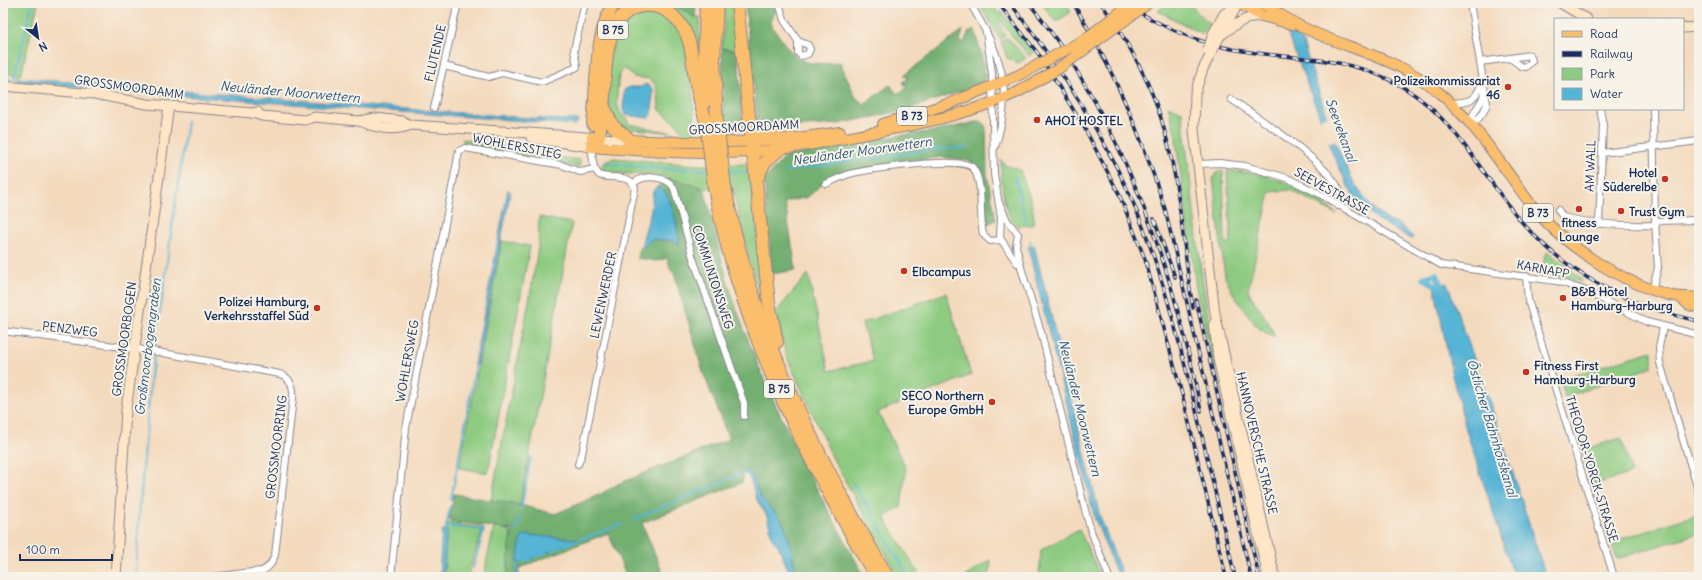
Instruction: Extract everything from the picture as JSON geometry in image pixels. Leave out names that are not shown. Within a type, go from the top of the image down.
[{"type":"highway","name":"B 75","points":[[595,142],[602,32],[607,16],[615,3]]},
{"type":"highway","name":"B 75","points":[[706,3],[704,61],[730,257],[755,332],[776,383],[820,475],[876,577]]},
{"type":"highway","name":"B 75","points":[[712,122],[717,3]]},
{"type":"highway","name":"B 75","points":[[737,3],[748,120],[769,303],[785,378]]},
{"type":"highway","name":"B 75","points":[[595,142],[604,107],[607,55],[614,29],[623,16],[643,6],[665,10],[674,16],[687,35],[695,78],[712,122]]},
{"type":"highway","name":"B 75","points":[[604,107],[613,126],[630,140]]},
{"type":"highway","points":[[748,120],[761,132],[780,144],[765,162],[755,182]]},
{"type":"highway","name":"B 75","points":[[720,187],[740,254],[765,327],[785,378],[829,470],[888,577]]},
{"type":"main road","name":"B 73","points":[[1003,82],[1084,40],[1132,3]]},
{"type":"main road","name":"B 73","points":[[1004,99],[1058,69],[1147,3]]},
{"type":"main road","points":[[1221,3],[1222,17]]},
{"type":"main road","name":"B 73","points":[[1238,3],[1262,16],[1282,19],[1398,65],[1429,84],[1451,103],[1472,126],[1536,211],[1556,231],[1604,266],[1652,290],[1681,298],[1699,298]]},
{"type":"main road","points":[[1222,17],[1227,11],[1238,3]]},
{"type":"main road","points":[[1216,35],[1238,3]]},
{"type":"main road","name":"B 73","points":[[1261,3],[1282,19]]},
{"type":"main road","points":[[1560,3],[1585,18]]},
{"type":"main road","points":[[1216,35],[1240,22],[1253,17],[1262,16]]},
{"type":"main road","name":"HANNOVERSCHE STRASSE","points":[[1222,17],[1197,84],[1194,102],[1194,130],[1215,314],[1275,577]]},
{"type":"main road","name":"GROSSMOORDAMM","points":[[780,144],[893,122],[951,103],[1003,82]]},
{"type":"main road","name":"GROSSMOORDAMM","points":[[3,86],[94,94],[147,104],[252,113],[262,116],[305,120],[315,117]]},
{"type":"main road","name":"GROSSMOORDAMM","points":[[252,113],[262,111],[302,113],[315,117],[359,121],[375,118],[402,121],[411,125],[595,142],[672,152],[780,144],[930,121],[968,112],[1004,99]]},
{"type":"main road","name":"GROSSMOORBOGEN","points":[[116,577],[126,410],[133,348],[169,106]]},
{"type":"main road","points":[[294,119],[302,113]]},
{"type":"main road","name":"GROSSMOORDAMM","points":[[359,121],[374,127],[399,129],[411,125]]},
{"type":"main road","name":"GROSSMOORDAMM","points":[[595,142],[630,140],[687,142],[751,147]]},
{"type":"main road","name":"B 73","points":[[1681,298],[1689,305],[1699,307]]},
{"type":"main road","name":"HANNOVERSCHE STRASSE","points":[[1215,314],[1214,328],[1218,359],[1268,577]]},
{"type":"street","name":"FLUTENDE","points":[[434,108],[458,3]]},
{"type":"street","points":[[779,3],[784,20],[798,41]]},
{"type":"street","points":[[970,3],[998,56],[1003,82],[1004,99],[1002,124],[994,150]]},
{"type":"street","points":[[1470,3],[1484,89],[1483,99],[1472,115],[1472,126]]},
{"type":"street","points":[[444,66],[489,77],[502,73],[542,82],[577,67],[574,50],[582,4]]},
{"type":"street","points":[[986,31],[991,58],[993,87],[994,174],[1000,204],[1002,231],[1001,240]]},
{"type":"street","points":[[1480,62],[1510,58]]},
{"type":"street","points":[[1451,103],[1472,100],[1483,81]]},
{"type":"street","points":[[1232,99],[1320,164],[1337,186],[1341,195],[1342,198],[1338,206]]},
{"type":"street","name":"AM WALL","points":[[1599,224],[1603,125],[1600,110]]},
{"type":"street","points":[[1652,290],[1658,268],[1655,223],[1653,110]]},
{"type":"street","points":[[1602,153],[1654,147],[1663,144],[1699,141]]},
{"type":"street","points":[[595,142],[595,169],[602,176],[624,178],[634,183]]},
{"type":"street","name":"WOHLERSSTIEG","points":[[459,151],[465,148],[537,160],[562,165],[580,172],[595,169]]},
{"type":"street","name":"WOHLERSWEG","points":[[391,577],[406,428],[459,151]]},
{"type":"street","points":[[826,184],[849,174],[921,164],[949,162],[968,165],[973,168],[979,187],[983,234],[990,241],[1001,240]]},
{"type":"street","name":"SEEVESTRASSE","points":[[1199,164],[1230,164],[1260,169],[1287,178],[1424,256]]},
{"type":"street","name":"COMMUNIONSWEG","points":[[634,183],[639,179],[660,178],[668,181],[674,188],[693,258],[744,403],[744,416]]},
{"type":"street","name":"LEWENWERDER","points":[[578,464],[582,454],[625,242],[635,191],[634,183]]},
{"type":"street","points":[[1000,204],[1008,222],[1018,236],[1016,242],[1022,271],[1041,332],[1090,531],[1110,577]]},
{"type":"street","points":[[1558,210],[1563,217],[1599,224],[1655,223],[1697,220]]},
{"type":"street","points":[[1002,231],[1006,228],[1013,229]]},
{"type":"street","points":[[1001,240],[1007,246],[1022,271]]},
{"type":"street","points":[[1007,246],[1016,242]]},
{"type":"street","name":"KARNAPP","points":[[1424,256],[1441,265],[1449,267],[1540,277],[1572,285],[1647,322],[1662,327],[1699,335]]},
{"type":"street","name":"THEODOR-YORCK-STRASSE","points":[[1526,276],[1528,300],[1614,577]]},
{"type":"street","points":[[1662,327],[1659,347],[1660,363],[1699,493]]},
{"type":"street","name":"PENZWEG","points":[[3,331],[133,348]]},
{"type":"street","name":"GROSSMOORRING","points":[[133,348],[280,374],[289,379],[293,388],[275,555],[272,563],[268,568],[262,571],[210,577]]},
{"type":"green space","points":[[3,3],[38,3],[21,75],[3,73]]},
{"type":"green space","points":[[658,3],[696,3],[695,18],[684,10]]},
{"type":"green space","points":[[725,3],[734,3],[738,51],[722,48]]},
{"type":"green space","points":[[745,3],[775,3],[775,12],[770,23],[791,52],[798,58],[814,63],[840,62],[856,98],[864,104],[890,85],[897,94],[907,88],[903,82],[908,79],[904,75],[963,30],[960,41],[964,43],[968,33],[975,30],[986,74],[984,80],[974,87],[902,111],[838,124],[770,128],[757,121]]},
{"type":"green space","points":[[979,3],[991,3],[999,14],[1002,12],[1034,52],[1029,56],[1000,21],[998,23],[1005,35],[1000,39]]},
{"type":"green space","points":[[1041,3],[1066,3],[1070,13],[1056,22]]},
{"type":"green space","points":[[1168,3],[1194,3],[1191,5],[1209,23],[1203,34],[1158,11]]},
{"type":"green space","points":[[671,6],[684,10],[695,17],[700,17],[698,69],[687,26]]},
{"type":"green space","points":[[658,11],[674,22],[681,35],[689,63],[696,135],[685,135],[678,125],[659,109],[658,92],[655,84],[649,79],[633,77],[625,68],[619,74],[617,100],[620,111],[623,116],[628,119],[628,124],[674,133],[625,128],[615,120],[607,99],[610,57],[616,31],[632,14]]},
{"type":"green space","points":[[1007,37],[1026,58],[1018,63],[1007,58],[1001,41]]},
{"type":"green space","points":[[722,48],[738,51],[743,127],[728,132],[723,111]]},
{"type":"green space","points":[[1168,106],[1182,112],[1201,270],[1216,367],[1214,368],[1196,288],[1175,133]]},
{"type":"green space","points":[[980,121],[985,125],[986,129],[987,174],[996,220],[985,225],[987,213],[977,165],[965,160],[941,157],[832,174],[808,197],[785,202],[796,270],[772,274],[764,180],[785,157],[902,135],[937,131]]},
{"type":"green space","points":[[463,139],[580,160],[579,167],[463,145]]},
{"type":"green space","points":[[614,158],[697,165],[750,164],[766,315],[749,258],[732,187],[704,188],[656,175],[614,173],[603,170],[601,167],[606,161]]},
{"type":"green space","points":[[1001,160],[1005,165],[1020,170],[1034,215],[1032,225],[1017,226],[1008,213],[1003,195]]},
{"type":"green space","points":[[1223,171],[1225,243],[1231,242],[1227,171],[1258,174],[1286,183],[1313,196],[1337,214],[1290,190],[1270,192],[1248,290],[1267,320],[1273,331],[1274,337],[1258,328],[1235,297],[1225,277],[1213,179],[1216,173]]},
{"type":"green space","points":[[669,178],[704,188],[728,282],[738,313],[765,381],[812,480],[865,577],[796,577],[793,556],[786,529],[779,516],[759,494],[754,479],[747,470],[743,473],[743,482],[642,523],[663,574],[656,577],[627,577],[608,533],[519,568],[519,577],[508,577],[509,547],[513,530],[449,521],[454,494],[520,505],[555,514],[601,494],[618,484],[729,439],[703,372],[673,270],[671,270],[667,258],[656,261],[637,258],[641,246],[644,246],[652,239],[674,241],[679,245],[666,193],[657,187]]},
{"type":"green space","points":[[539,217],[572,223],[520,505],[491,500],[531,290],[538,248]]},
{"type":"green space","points":[[502,241],[530,246],[488,473],[459,468]]},
{"type":"green space","points":[[1548,252],[1581,278],[1581,282],[1542,272],[1545,254]]},
{"type":"green space","points":[[808,274],[829,371],[873,361],[862,323],[946,293],[971,375],[878,412],[906,469],[901,507],[884,517],[921,577],[899,577],[833,459],[786,355],[775,313]]},
{"type":"green space","points":[[1652,351],[1652,367],[1565,397],[1560,379]]},
{"type":"green space","points":[[1621,438],[1632,473],[1593,485],[1582,450]]},
{"type":"green space","points":[[1699,514],[1699,533],[1617,559],[1611,542]]},
{"type":"green space","points":[[446,523],[483,528],[470,569],[470,577],[444,577]]},
{"type":"green space","points":[[494,527],[511,531],[507,577],[485,577],[486,564]]},
{"type":"green space","points":[[1079,529],[1101,577],[1039,577],[1041,550]]},
{"type":"green space","points":[[991,560],[989,577],[964,577]]},
{"type":"water","points":[[1280,3],[1290,3],[1336,145],[1355,185],[1372,208],[1389,221],[1398,224],[1414,238],[1411,239],[1376,219],[1354,196],[1348,186],[1331,150],[1320,117],[1288,35]]},
{"type":"water","points":[[18,78],[406,109],[578,120],[578,122],[575,125],[197,97],[19,82]]},
{"type":"water","points":[[646,84],[653,89],[652,115],[648,118],[625,115],[623,110],[624,90],[630,87],[641,87]]},
{"type":"water","points":[[657,187],[668,196],[673,209],[679,245],[674,241],[652,239],[644,247],[641,246],[651,210],[653,191]]},
{"type":"water","points":[[508,189],[510,194],[477,365],[474,365]]},
{"type":"water","points":[[1034,245],[1100,517],[1123,577],[1118,577],[1095,519],[1028,247]]},
{"type":"water","name":"Östlicher Bahnhofskanal","points":[[1447,283],[1495,417],[1546,577],[1514,577],[1467,433],[1452,375],[1434,285]]},
{"type":"water","points":[[747,470],[754,479],[759,494],[779,516],[786,529],[793,556],[796,577],[791,577],[778,545],[773,540],[767,516],[757,500],[749,476],[743,473]]},
{"type":"water","points":[[447,530],[443,577],[439,577],[442,531]]},
{"type":"water","points":[[526,535],[578,540],[517,564],[521,537]]},
{"type":"pier","points":[[1278,3],[1294,8],[1304,39],[1287,32]]},
{"type":"pier","points":[[1328,116],[1336,140],[1327,143],[1319,119]]},
{"type":"waterway","points":[[14,79],[32,3]]},
{"type":"waterway","name":"Neuländer Moorwettern","points":[[3,78],[20,80]]},
{"type":"waterway","name":"Großmoorbogengraben","points":[[136,577],[140,505],[151,376],[187,121]]},
{"type":"waterway","name":"Neuländer Moorwettern","points":[[785,171],[936,149],[965,148]]},
{"type":"waterway","name":"Neuländer Moorwettern","points":[[606,163],[653,168],[708,170]]},
{"type":"waterway","name":"Neuländer Moorwettern","points":[[726,171],[747,172]]},
{"type":"waterway","name":"Neuländer Moorwettern","points":[[1015,177],[1026,221]]},
{"type":"waterway","name":"Neuländer Moorwettern","points":[[1030,241],[1032,247]]},
{"type":"waterway","name":"Seevekanal","points":[[1441,288],[1423,278],[1437,274],[1442,290]]},
{"type":"waterway","points":[[451,500],[476,364]]},
{"type":"waterway","points":[[521,509],[531,457]]},
{"type":"waterway","points":[[634,519],[743,473]]},
{"type":"waterway","points":[[854,484],[909,577]]},
{"type":"waterway","points":[[445,532],[450,506]]},
{"type":"waterway","points":[[516,531],[520,516]]},
{"type":"waterway","points":[[565,545],[622,524]]},
{"type":"waterway","points":[[446,526],[484,530],[473,568]]},
{"type":"waterway","points":[[552,550],[561,547]]},
{"type":"waterway","points":[[535,557],[546,553]]},
{"type":"waterway","points":[[522,562],[531,559]]},
{"type":"waterway","points":[[517,577],[518,564]]},
{"type":"railway","points":[[998,3],[1040,56],[1084,127],[1119,194],[1145,259],[1183,398],[1226,577]]},
{"type":"railway","points":[[1010,3],[1059,70],[1089,117],[1116,166],[1139,217],[1158,270],[1174,324],[1235,577]]},
{"type":"railway","points":[[1029,3],[1062,47],[1091,95],[1117,144],[1139,196],[1159,249],[1176,303],[1190,357],[1201,411]]},
{"type":"railway","points":[[1073,3],[1114,77],[1147,155],[1165,209],[1251,577]]},
{"type":"railway","points":[[1101,3],[1122,35],[1140,67],[1148,83],[1161,118],[1175,178],[1193,308]]},
{"type":"railway","points":[[1124,3],[1164,26],[1207,43],[1237,50],[1323,60],[1344,64],[1385,78],[1406,89],[1424,102],[1440,117],[1468,150],[1520,220],[1558,257],[1601,286],[1624,297],[1648,307],[1699,321]]},
{"type":"railway","points":[[1154,219],[1175,277]]},
{"type":"railway","points":[[1196,300],[1259,577]]},
{"type":"place","name":"Polizeikommissariat 46","points":[[1508,87]]},
{"type":"place","name":"AHOI HOSTEL","points":[[1037,120]]},
{"type":"place","name":"Hotel Süderelbe","points":[[1665,179]]},
{"type":"place","name":"fitness Lounge","points":[[1579,209]]},
{"type":"place","name":"Trust Gym","points":[[1621,211]]},
{"type":"place","name":"Elbcampus","points":[[904,271]]},
{"type":"place","name":"B&B Hotel Hamburg-Harburg","points":[[1563,298]]},
{"type":"place","name":"Polizei Hamburg, Verkehrsstaffel Süd","points":[[317,308]]},
{"type":"place","name":"Fitness First Hamburg-Harburg","points":[[1526,372]]},
{"type":"place","name":"SECO Northern Europe GmbH","points":[[992,402]]}]
